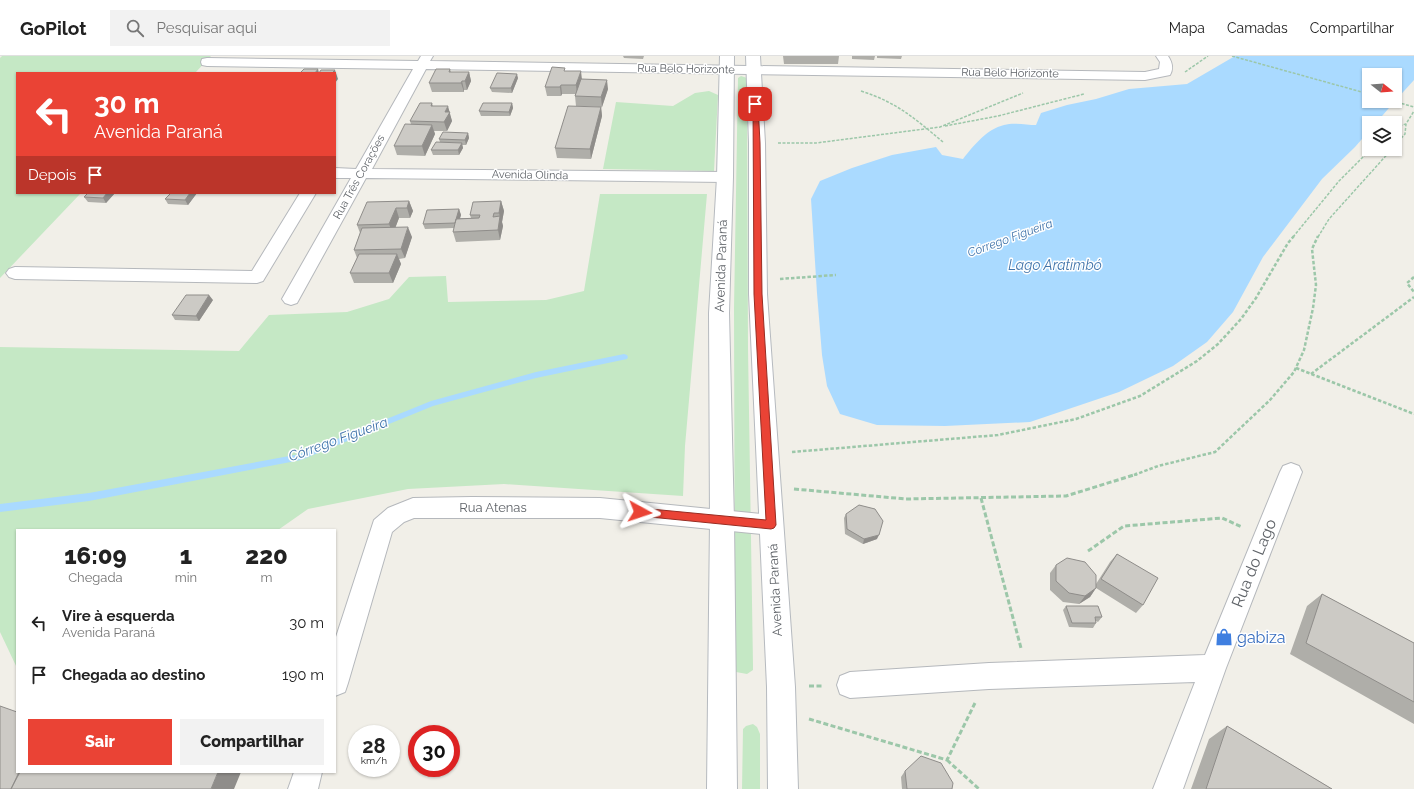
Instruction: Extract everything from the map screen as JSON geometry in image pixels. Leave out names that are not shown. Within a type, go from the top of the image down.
[{"type":"main road","name":"Avenida Paraná","points":[[722,789],[722,521],[719,313],[725,177],[727,63]]},
{"type":"main road","name":"Avenida Paraná","points":[[753,63],[757,143],[758,282],[781,687],[783,789]]},
{"type":"street","name":"Rua Belo Horizonte","points":[[207,62],[425,61],[753,63],[1145,76],[1165,72],[1166,62],[1162,56]]},
{"type":"street","name":"Rua Três Corações","points":[[292,298],[425,61]]},
{"type":"street","name":"Avenida Olinda","points":[[336,173],[725,177]]},
{"type":"street","points":[[15,273],[257,277],[307,194]]},
{"type":"street","name":"Rua do Lago","points":[[1168,789],[1212,668],[1291,472]]},
{"type":"street","name":"Rua Atenas","points":[[336,680],[382,527],[396,515],[413,508],[600,508],[771,525]]},
{"type":"street","points":[[850,685],[1028,674],[1212,668]]},
{"type":"street","points":[[303,789],[308,773]]},
{"type":"path","points":[[1184,73],[1208,56]]},
{"type":"path","points":[[1232,56],[1362,92]]},
{"type":"path","points":[[860,91],[880,97],[903,109],[943,142]]},
{"type":"path","points":[[940,127],[1025,92]]},
{"type":"path","points":[[757,143],[816,143],[969,123],[1013,114],[1085,94]]},
{"type":"path","points":[[1402,103],[1414,107]]},
{"type":"path","points":[[1402,137],[1405,134],[1406,124],[1414,111]]},
{"type":"path","points":[[1402,125],[1406,124]]},
{"type":"path","points":[[767,454],[998,435],[1076,419],[1140,396],[1197,361],[1218,344],[1241,319],[1256,298],[1288,243],[1339,181],[1364,156]]},
{"type":"path","points":[[769,487],[906,499],[1066,496],[1111,483],[1158,466],[1215,452],[1270,400],[1296,368],[1304,350],[1313,308],[1316,285],[1312,250],[1319,234],[1329,219],[1386,156]]},
{"type":"path","points":[[778,279],[836,275]]},
{"type":"path","points":[[1414,277],[1407,283],[1414,292]]},
{"type":"path","points":[[1311,374],[1414,297]]},
{"type":"path","points":[[1296,368],[1414,414]]},
{"type":"path","points":[[981,498],[1028,674]]},
{"type":"path","points":[[1088,551],[1124,526],[1222,518],[1264,538]]},
{"type":"path","points":[[947,760],[989,676]]},
{"type":"path","points":[[781,687],[850,685]]},
{"type":"path","points":[[782,712],[947,760],[979,789]]},
{"type":"green space","points":[[2,56],[211,56],[196,72],[16,72],[16,194],[80,194],[0,278],[0,58]]},
{"type":"green space","points":[[741,76],[747,78],[748,348],[753,665],[753,670],[747,674],[736,672],[735,669],[734,308],[738,78]]},
{"type":"green space","points":[[709,91],[718,95],[714,171],[603,169],[616,102],[673,106],[695,93]]},
{"type":"green space","points":[[600,194],[707,194],[685,446],[683,496],[504,484],[408,489],[308,509],[279,529],[16,529],[16,666],[0,632],[0,347],[239,351],[269,315],[347,312],[389,299],[409,277],[446,276],[448,302],[546,300],[584,291]]},
{"type":"green space","points":[[753,724],[757,727],[760,734],[760,789],[742,789],[743,729],[746,726]]},
{"type":"water","name":"Lago Aratimbó","points":[[1235,56],[1414,56],[1414,80],[1402,93],[1402,68],[1362,68],[1362,108],[1389,108],[1382,116],[1362,116],[1362,139],[1322,179],[1263,257],[1233,312],[1207,342],[1173,366],[1119,392],[1030,422],[945,426],[877,425],[840,414],[827,386],[822,355],[811,199],[820,181],[852,168],[892,155],[936,147],[942,155],[963,159],[981,138],[998,127],[1012,124],[1036,125],[1041,113],[1129,89],[1187,84]]},
{"type":"building","points":[[552,67],[565,68],[564,71],[581,71],[576,85],[545,87]]},
{"type":"building","points":[[304,69],[318,69],[316,72],[301,72]]},
{"type":"building","points":[[436,69],[450,69],[449,72],[469,72],[465,81],[462,81],[461,83],[429,83]]},
{"type":"building","points":[[321,70],[335,70],[333,72],[320,72]]},
{"type":"building","points":[[497,73],[517,74],[511,88],[490,88]]},
{"type":"building","points":[[581,79],[607,80],[601,97],[575,96]]},
{"type":"building","points":[[420,103],[432,103],[431,106],[448,106],[445,112],[450,112],[444,122],[410,121]]},
{"type":"building","points":[[483,103],[512,103],[509,112],[479,111]]},
{"type":"building","points":[[568,106],[601,107],[590,149],[555,148]]},
{"type":"building","points":[[405,124],[432,125],[422,146],[394,146]]},
{"type":"building","points":[[443,132],[468,133],[465,140],[439,139]]},
{"type":"building","points":[[436,142],[462,143],[458,150],[431,150]]},
{"type":"building","points":[[87,194],[106,194],[103,198],[84,197]]},
{"type":"building","points":[[170,194],[189,194],[185,200],[165,199]]},
{"type":"building","points":[[409,201],[407,208],[396,208],[389,224],[357,225],[367,202]]},
{"type":"building","points":[[501,201],[499,213],[494,213],[493,217],[500,216],[498,230],[453,232],[456,219],[479,218],[480,215],[470,215],[473,202]]},
{"type":"building","points":[[459,209],[455,223],[423,224],[427,210]]},
{"type":"building","points":[[408,227],[401,249],[354,250],[362,228]]},
{"type":"building","points":[[359,254],[397,254],[389,273],[350,273]]},
{"type":"building","points":[[186,295],[209,295],[196,316],[172,315]]},
{"type":"building","points":[[859,505],[875,509],[883,521],[879,535],[864,539],[847,529],[846,514]]},
{"type":"building","points":[[1117,554],[1158,578],[1143,605],[1101,579]]},
{"type":"building","points":[[1067,558],[1085,562],[1096,575],[1096,588],[1085,596],[1069,593],[1056,581],[1056,565]]},
{"type":"building","points":[[1322,594],[1414,643],[1414,702],[1306,643]]},
{"type":"building","points":[[1066,606],[1098,606],[1102,617],[1095,617],[1096,623],[1072,623]]},
{"type":"building","points":[[0,706],[16,712],[16,773],[19,773],[11,789],[0,789]]},
{"type":"building","points":[[1227,726],[1332,789],[1206,789]]},
{"type":"building","points":[[921,756],[941,763],[953,783],[952,789],[907,789],[905,771]]},
{"type":"building","points":[[19,773],[218,773],[211,789],[11,789]]},
{"type":"waterway","name":"Córrego Figueira","points":[[0,508],[89,497],[301,457],[431,404],[536,375],[624,357]]},
{"type":"place","name":"gabiza","points":[[1224,637]]},
{"type":"route","points":[[640,512],[771,525],[758,294],[757,143],[755,104]]}]
